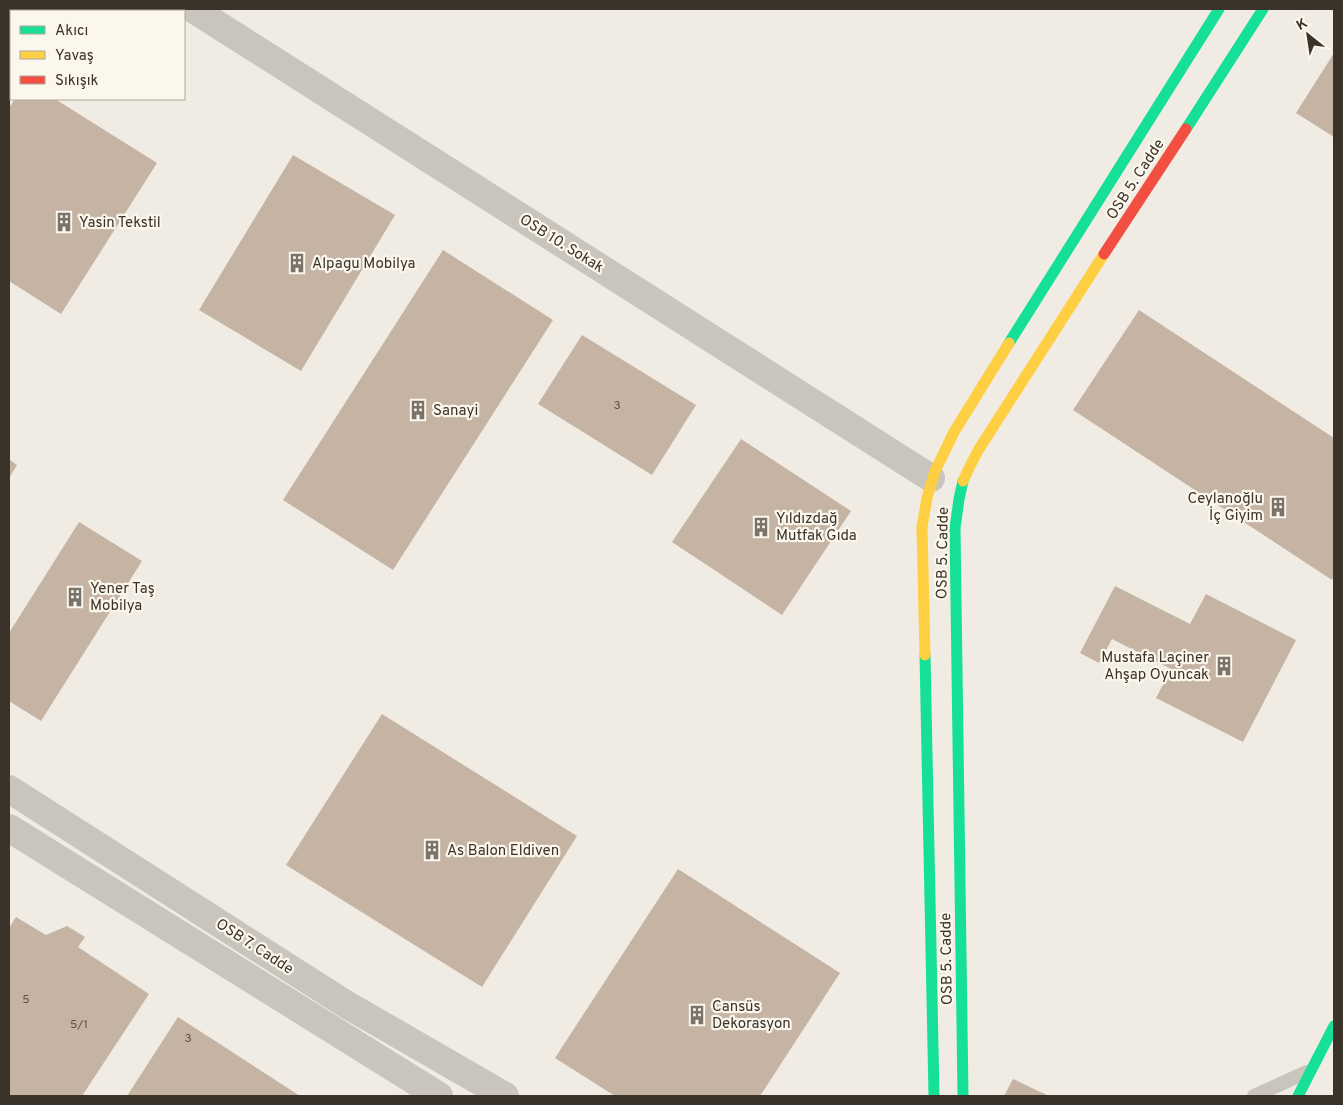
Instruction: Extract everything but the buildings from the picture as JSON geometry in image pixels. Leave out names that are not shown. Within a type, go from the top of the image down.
[{"type":"main road","points":[[934,1096],[922,527],[923,509],[931,478],[949,440],[984,381],[1219,9]]},
{"type":"main road","name":"OSB 5. Cadde","points":[[963,1096],[955,528],[961,488],[967,471],[1001,414],[1263,9]]},
{"type":"main road","points":[[1298,1096],[1334,1026]]},
{"type":"street","name":"OSB 10. Sokak","points":[[193,9],[931,478]]},
{"type":"street","name":"OSB 7. Cadde","points":[[9,789],[344,1003],[505,1096]]},
{"type":"street","name":"OSB 7. Cadde","points":[[9,828],[438,1096]]},
{"type":"lane","points":[[1254,1096],[1310,1071]]},
{"type":"traffic: fast","points":[[1009,343],[1219,9]]},
{"type":"traffic: fast","points":[[1186,129],[1263,9]]},
{"type":"traffic: fast","points":[[963,481],[955,528],[963,1096]]},
{"type":"traffic: fast","points":[[925,655],[934,1096]]},
{"type":"traffic: fast","points":[[1298,1096],[1334,1026]]},
{"type":"traffic: slow","points":[[963,481],[979,449],[1104,254]]},
{"type":"traffic: slow","points":[[925,655],[922,527],[927,498],[935,471],[954,432],[1009,343]]},
{"type":"traffic: jam","points":[[1104,254],[1186,129]]},
{"type":"place","name":"Yasin Tekstil","points":[[64,222]]},
{"type":"place","name":"Alpagu Mobilya","points":[[297,263]]},
{"type":"place","name":"Sanayi","points":[[418,410]]},
{"type":"place","name":"Ceylanoğlu İç Giyim","points":[[1278,507]]},
{"type":"place","name":"Yıldızdağ Mutfak Gıda","points":[[761,527]]},
{"type":"place","name":"Yener Taş Mobilya","points":[[75,597]]},
{"type":"place","name":"Mustafa Laçiner Ahşap Oyuncak","points":[[1224,666]]},
{"type":"place","name":"As Balon Eldiven","points":[[432,850]]},
{"type":"place","name":"Cansüs Dekorasyon","points":[[697,1015]]}]
